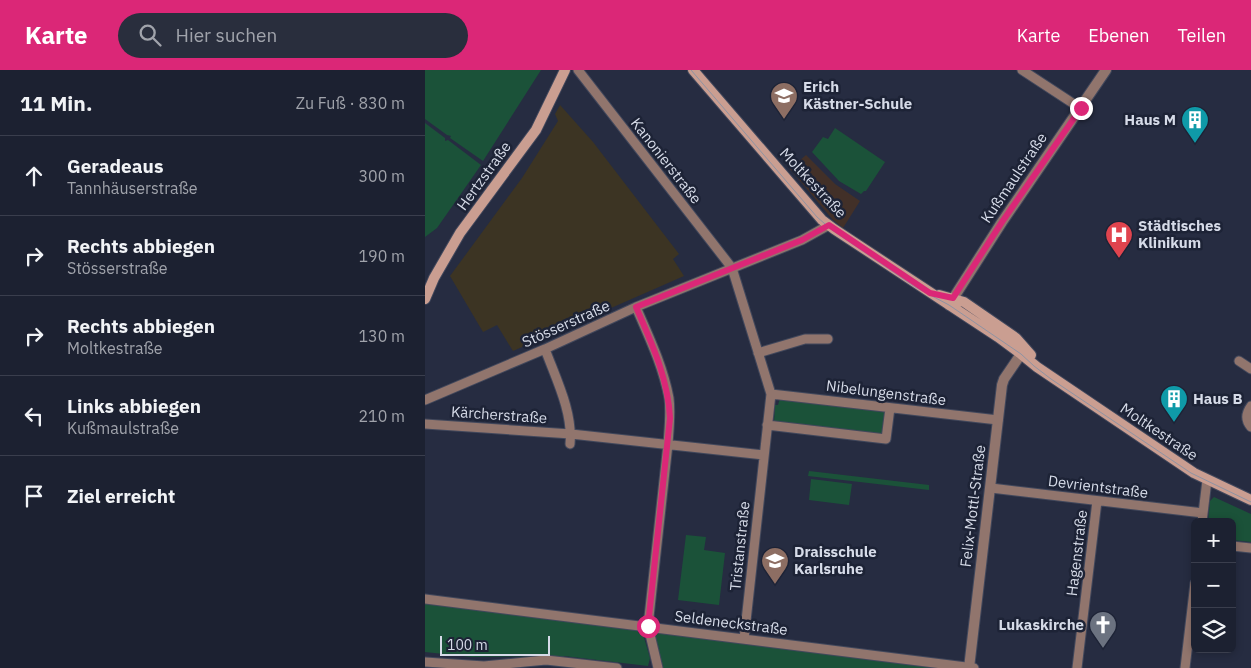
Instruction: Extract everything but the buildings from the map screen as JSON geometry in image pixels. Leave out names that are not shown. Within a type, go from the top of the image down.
[{"type":"main road","name":"Hertzstraße","points":[[425,299],[460,233],[536,130],[565,70]]},
{"type":"main road","name":"Moltkestraße","points":[[693,70],[829,225],[930,293],[951,301],[1056,380],[1182,465],[1207,480],[1251,500]]},
{"type":"main road","name":"Moltkestraße","points":[[951,301],[964,302],[1016,338],[1056,380]]},
{"type":"street","name":"Kanonierstraße","points":[[578,70],[733,268]]},
{"type":"street","points":[[1022,70],[1080,108]]},
{"type":"street","name":"Kußmaulstraße","points":[[951,301],[1002,222],[1106,70]]},
{"type":"street","name":"Stösserstraße","points":[[425,400],[545,349],[636,307],[802,240],[829,225]]},
{"type":"street","points":[[733,268],[771,394]]},
{"type":"street","points":[[636,307],[662,370],[669,398],[668,444],[648,626],[658,668]]},
{"type":"street","points":[[758,353],[805,339],[827,339]]},
{"type":"street","points":[[545,349],[567,410],[571,434],[570,444]]},
{"type":"street","name":"Felix-Mottl-Straße","points":[[969,668],[1004,379],[1021,354]]},
{"type":"street","points":[[1239,362],[1251,369]]},
{"type":"street","name":"Nibelungenstraße","points":[[771,394],[998,420]]},
{"type":"street","name":"Tristanstraße","points":[[744,639],[771,394]]},
{"type":"street","points":[[1251,406],[1247,414],[1247,421],[1251,427]]},
{"type":"street","points":[[767,425],[886,439],[890,408]]},
{"type":"street","name":"Kärcherstraße","points":[[425,424],[571,434],[764,455]]},
{"type":"street","points":[[1202,517],[1207,480]]},
{"type":"street","name":"Devrientstraße","points":[[991,488],[1097,500],[1202,517]]},
{"type":"street","name":"Hagenstraße","points":[[1077,668],[1097,500]]},
{"type":"street","points":[[1236,546],[1251,548]]},
{"type":"street","name":"Seldeneckstraße","points":[[425,599],[974,668]]},
{"type":"street","points":[[1185,668],[1192,608]]},
{"type":"street","points":[[425,662],[484,666],[537,661],[617,668]]},
{"type":"shaded area","points":[[560,105],[593,142],[679,254],[673,259],[684,276],[513,351],[497,325],[483,332],[450,276],[522,178],[558,121],[555,114]]},
{"type":"shaded area","points":[[806,155],[835,184],[860,201],[843,228],[833,220],[790,169]]},
{"type":"green space","points":[[425,70],[541,70],[483,161],[425,119]]},
{"type":"green space","points":[[425,123],[445,138],[445,141],[448,140],[481,165],[437,228],[425,237]]},
{"type":"green space","points":[[835,128],[885,162],[866,191],[861,194],[839,181],[812,152],[823,137],[828,139]]},
{"type":"green space","points":[[780,398],[882,409],[885,412],[884,432],[882,434],[774,422],[775,405],[778,405]]},
{"type":"green space","points":[[809,471],[929,485],[929,490],[808,476]]},
{"type":"green space","points":[[811,479],[852,484],[849,505],[809,500]]},
{"type":"green space","points":[[1214,497],[1251,514],[1251,542],[1236,540],[1236,518],[1208,518],[1210,501]]},
{"type":"green space","points":[[686,535],[706,537],[704,550],[725,553],[719,605],[678,600]]},
{"type":"green space","points":[[425,602],[638,628],[638,633],[643,634],[650,658],[648,666],[564,656],[563,658],[559,656],[472,657],[425,652]]},
{"type":"green space","points":[[653,631],[945,668],[660,668]]},
{"type":"tram line","points":[[691,70],[817,217],[832,230],[915,287],[949,305],[1021,354],[1051,379],[1191,473],[1251,502]]},
{"type":"place","name":"Erich Kästner-Schule","points":[[784,120]]},
{"type":"place","name":"Haus M","points":[[1195,144]]},
{"type":"place","name":"Städtisches Klinikum","points":[[1119,259]]},
{"type":"place","name":"Haus B","points":[[1174,423]]},
{"type":"place","name":"Draisschule Karlsruhe","points":[[775,585]]},
{"type":"place","name":"Lukaskirche","points":[[1103,649]]},
{"type":"route","points":[[648,626],[670,418],[669,398],[662,370],[636,307],[802,240],[829,225],[930,293],[953,298],[1002,222],[1081,108]]}]
